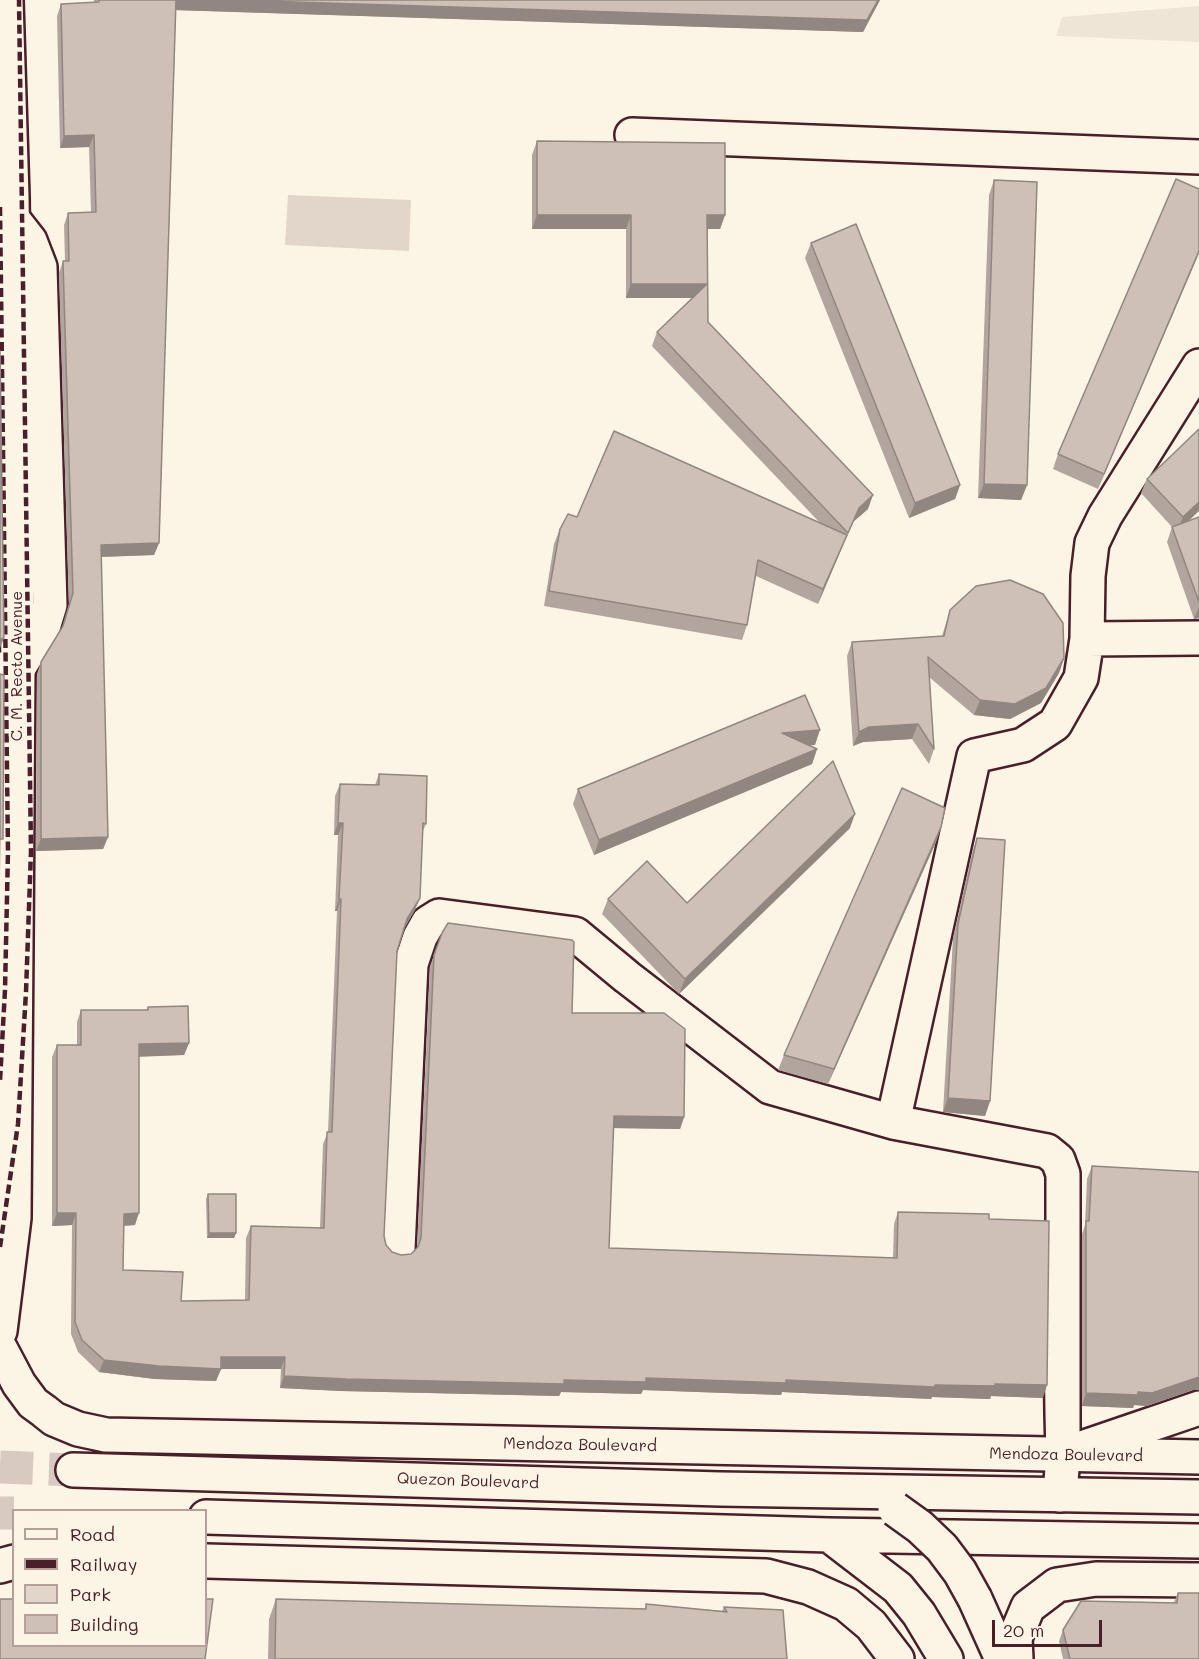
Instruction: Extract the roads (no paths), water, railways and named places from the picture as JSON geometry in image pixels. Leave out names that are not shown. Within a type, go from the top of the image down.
[{"type":"main road","name":"C. M. Recto Avenue","points":[[0,1331],[14,1218],[6,0]]},
{"type":"main road","points":[[632,135],[1199,157]]},
{"type":"main road","points":[[893,1122],[974,756],[1023,745],[1054,724],[1081,678],[1087,639],[1088,576],[1092,543],[1104,516],[1199,366]]},
{"type":"main road","points":[[1087,639],[1199,638]]},
{"type":"main road","points":[[398,1250],[411,964],[420,936],[428,922],[440,916],[575,934],[770,1087],[893,1122],[1047,1151],[1058,1160],[1063,1174],[1063,1455],[1060,1495]]},
{"type":"main road","name":"Mendoza Boulevard","points":[[0,1348],[19,1384],[33,1403],[54,1419],[91,1433],[1199,1457]]},
{"type":"main road","points":[[1063,1455],[1199,1408]]},
{"type":"main road","name":"Quezon Boulevard","points":[[73,1470],[862,1491]]},
{"type":"main road","points":[[862,1491],[1199,1497]]},
{"type":"main road","points":[[862,1491],[895,1509],[920,1527],[942,1548],[960,1572],[975,1599],[1002,1659]]},
{"type":"main road","points":[[207,1517],[829,1535],[1199,1541]]},
{"type":"main road","points":[[829,1535],[898,1588],[919,1614],[946,1659]]},
{"type":"main road","points":[[207,1561],[766,1576],[808,1587],[846,1604],[871,1625],[897,1659]]},
{"type":"main road","points":[[1016,1659],[1015,1638],[1028,1606],[1057,1585],[1096,1579],[1199,1580]]},
{"type":"tunnel","points":[[0,1467],[73,1470]]},
{"type":"tunnel","points":[[0,1513],[12,1513]]},
{"type":"railway","points":[[0,1247],[18,1124],[31,851],[19,0]]},
{"type":"railway","points":[[0,207],[8,851],[5,990],[0,1081]]}]
